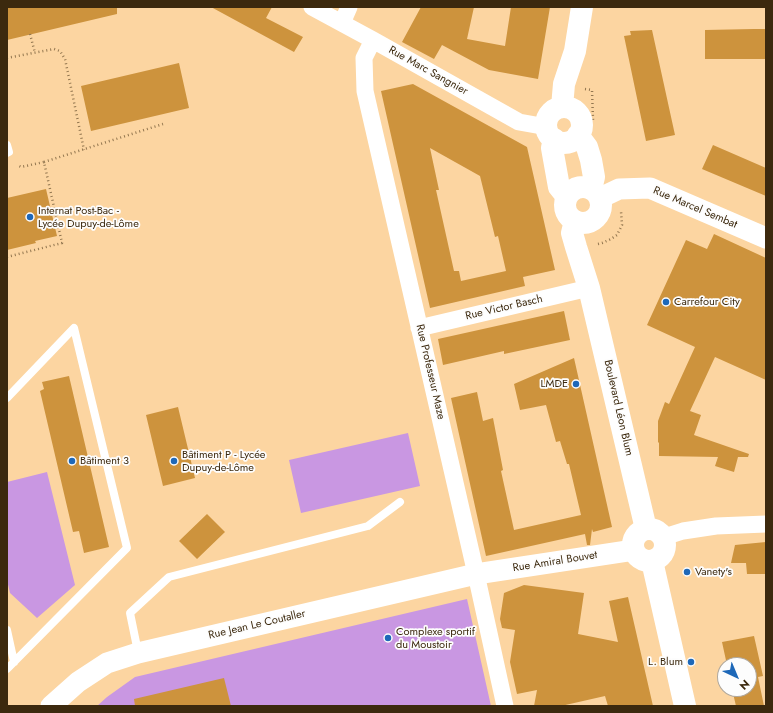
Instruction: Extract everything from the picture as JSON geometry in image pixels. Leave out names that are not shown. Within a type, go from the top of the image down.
[{"type":"main road","points":[[569,110],[578,87],[575,51],[582,7]]},
{"type":"main road","points":[[550,133],[559,142],[575,139],[581,130],[581,118],[569,110],[556,109],[548,116],[546,122],[550,133],[559,187],[567,197]]},
{"type":"main road","points":[[578,135],[586,146],[594,177],[595,193],[601,203],[601,209],[599,215],[595,219],[583,222],[570,218],[565,208],[567,197],[570,192],[580,187],[595,193]]},
{"type":"main road","name":"Boulevard Léon Blum","points":[[583,222],[572,233],[589,288],[655,533]]},
{"type":"main road","points":[[643,555],[658,558],[663,554],[665,547],[655,533],[641,531],[636,534],[633,545],[643,555],[685,706]]},
{"type":"street","name":"Rue Marc Sangnier","points":[[312,7],[519,122],[550,133]]},
{"type":"street","points":[[342,23],[349,7]]},
{"type":"street","name":"Rue Professeur Maze","points":[[373,40],[364,58],[365,91],[505,706]]},
{"type":"street","name":"Rue Marcel Sembat","points":[[595,193],[619,189],[650,188],[766,238]]},
{"type":"street","name":"Rue Victor Basch","points":[[419,328],[589,288]]},
{"type":"street","points":[[655,533],[683,531],[716,526],[766,524]]},
{"type":"street","name":"Rue Amiral Bouvet","points":[[476,574],[643,555]]},
{"type":"street","name":"Rue Jean Le Coutaller","points":[[51,706],[78,682],[107,663],[138,653],[476,574]]},
{"type":"lane","points":[[7,398],[74,328],[127,548],[7,669]]},
{"type":"lane","points":[[138,653],[130,613],[169,577],[368,526],[400,502]]},
{"type":"lane","points":[[7,630],[14,662]]},
{"type":"path","points":[[30,34],[35,52]]},
{"type":"path","points":[[7,58],[54,49],[60,51],[64,59],[84,150]]},
{"type":"path","points":[[8,150],[14,163],[21,167],[84,150],[163,124]]},
{"type":"path","points":[[7,257],[62,243],[44,162]]},
{"type":"shaded area","points":[[408,433],[420,486],[301,513],[289,460]]},
{"type":"shaded area","points":[[47,472],[75,585],[37,618],[10,593],[7,580],[7,482]]},
{"type":"shaded area","name":"Complexe sportif du Moustoir","points":[[467,599],[491,706],[97,706],[135,677]]},
{"type":"building","points":[[7,7],[117,7],[117,14],[7,40]]},
{"type":"building","points":[[211,7],[272,7],[266,18],[303,37],[294,52]]},
{"type":"building","points":[[421,7],[474,7],[467,39],[505,46],[511,7],[550,7],[538,79],[489,70],[442,45],[434,59],[402,42]]},
{"type":"building","points":[[766,29],[766,59],[705,59],[705,30]]},
{"type":"building","points":[[652,30],[675,135],[646,141],[624,36],[631,35],[630,31]]},
{"type":"building","points":[[179,63],[189,108],[91,131],[81,86]]},
{"type":"building","points":[[413,84],[527,147],[555,270],[523,277],[525,286],[430,308],[381,91]],"holes":[[[430,148],[480,176],[495,237],[498,236],[506,271],[461,281],[459,271],[454,271],[436,190],[439,190]]]},
{"type":"building","points":[[713,145],[766,168],[766,196],[702,169]]},
{"type":"building","name":"Internat Post-Bac - Lycée Dupuy-de-Lôme","points":[[46,189],[57,236],[7,250],[7,198]]},
{"type":"building","points":[[714,234],[766,258],[766,380],[715,357],[690,411],[701,415],[694,435],[749,454],[748,457],[738,457],[734,472],[715,466],[718,457],[659,456],[658,421],[665,402],[669,404],[695,347],[647,325],[686,240],[707,249]]},
{"type":"building","points":[[564,311],[570,340],[504,354],[504,351],[443,365],[438,339]]},
{"type":"building","points":[[574,358],[612,527],[593,532],[592,529],[590,545],[587,545],[585,534],[486,556],[451,398],[477,392],[483,421],[493,418],[503,470],[501,471],[514,530],[581,515],[569,464],[567,464],[560,441],[556,442],[546,405],[520,410],[514,384]]},
{"type":"building","name":"Bâtiment 3","points":[[69,376],[109,547],[84,553],[79,531],[73,532],[40,391],[44,389],[42,382]]},
{"type":"building","name":"Bâtiment P - Lycée Dupuy-de-Lôme","points":[[178,407],[195,478],[163,486],[146,415]]},
{"type":"building","points":[[207,514],[225,532],[197,559],[179,541]]},
{"type":"building","points":[[766,542],[766,574],[747,574],[746,563],[731,563],[735,545]]},
{"type":"building","points":[[524,585],[584,593],[578,634],[618,642],[609,601],[628,597],[653,706],[608,706],[605,696],[561,706],[534,706],[537,690],[517,694],[510,662],[515,630],[502,628],[500,619],[504,593]]},
{"type":"building","points":[[754,636],[763,676],[758,677],[764,706],[736,706],[734,697],[757,697],[757,657],[725,657],[722,642]]},
{"type":"building","points":[[224,678],[231,706],[135,706],[134,699]]},
{"type":"place","name":"Internat Post-Bac - Lycée Dupuy-de-Lôme","points":[[30,217]]},
{"type":"place","name":"Carrefour City","points":[[666,302]]},
{"type":"place","name":"LMDE","points":[[576,384]]},
{"type":"place","name":"Bâtiment 3","points":[[72,461]]},
{"type":"place","name":"Bâtiment P - Lycée Dupuy-de-Lôme","points":[[174,461]]},
{"type":"place","name":"Vanety's","points":[[687,572]]},
{"type":"place","name":"Complexe sportif du Moustoir","points":[[388,638]]},
{"type":"place","name":"L. Blum","points":[[691,662]]}]
